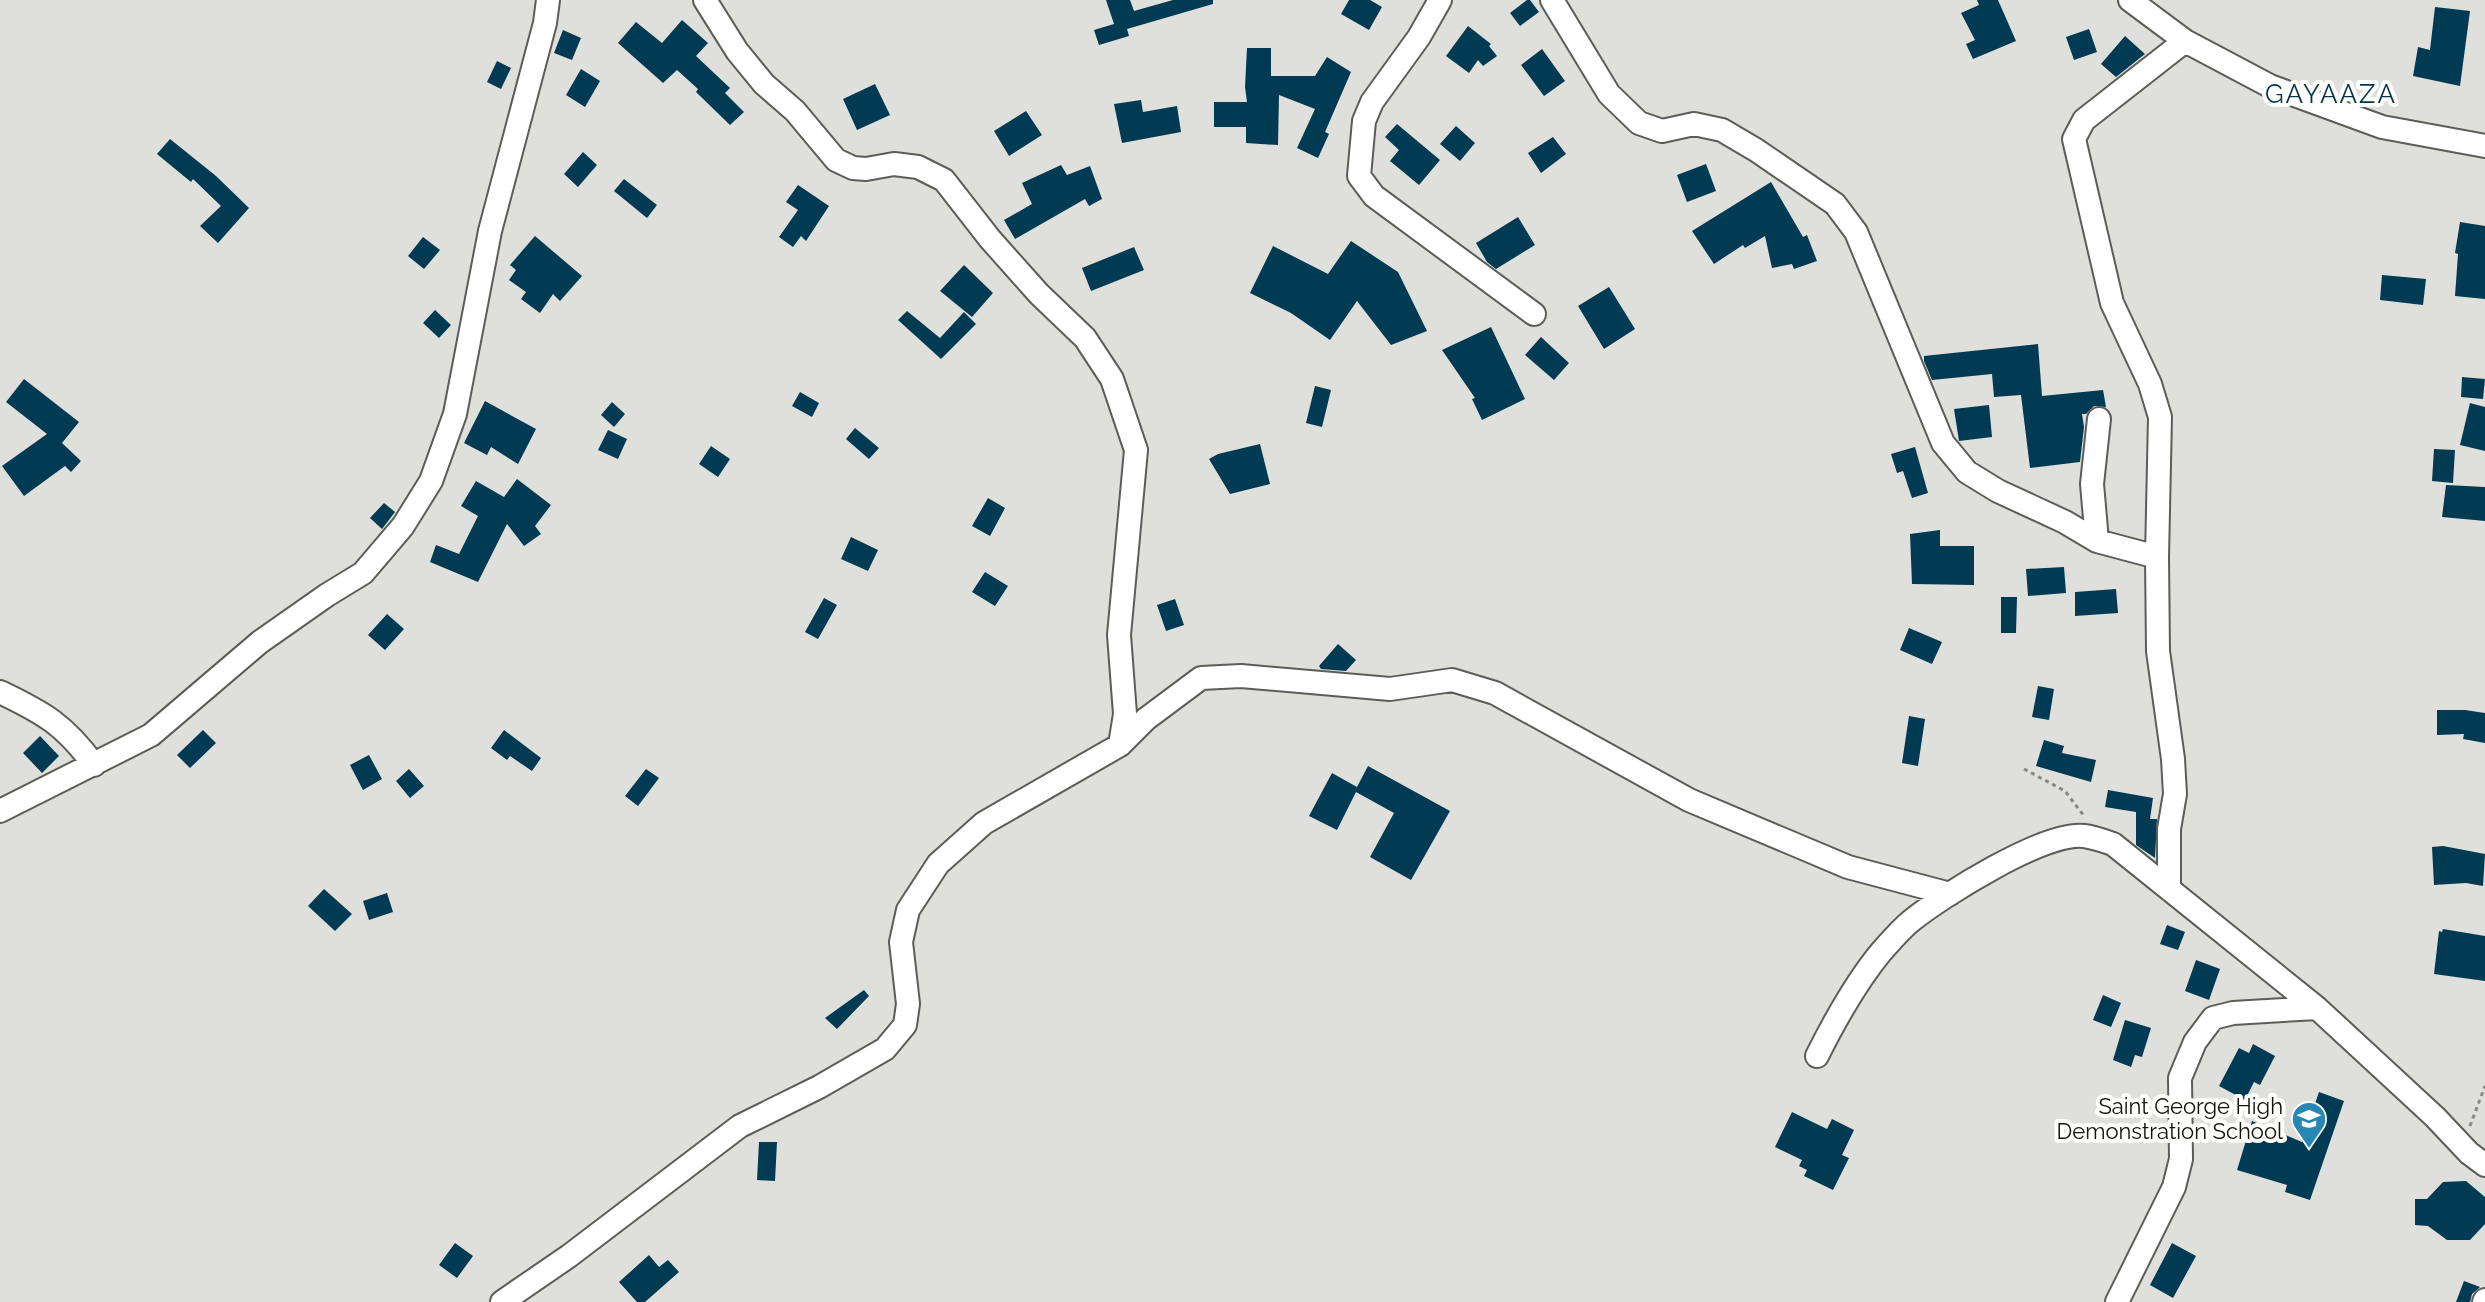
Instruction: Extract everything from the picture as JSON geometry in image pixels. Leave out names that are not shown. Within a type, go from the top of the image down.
[{"type":"street","points":[[0,811],[151,735],[260,642],[363,573],[403,526],[431,481],[455,414],[490,231],[545,23],[548,0]]},
{"type":"street","points":[[705,0],[737,51],[764,84],[795,111],[836,160],[853,168],[894,164],[918,167],[944,180],[990,239],[1039,294],[1085,338],[1112,379],[1136,450],[1119,635],[1125,714],[1120,745]]},
{"type":"street","points":[[1440,0],[1419,37],[1372,102],[1364,121],[1359,176],[1374,196],[1534,314]]},
{"type":"street","points":[[1552,0],[1609,94],[1639,123],[1662,131],[1694,124],[1722,130],[1835,204],[1856,232],[1943,443],[1967,472],[2097,541],[2157,557]]},
{"type":"street","points":[[2130,0],[2185,41],[2270,86],[2382,127],[2485,146]]},
{"type":"street","points":[[2169,889],[2169,829],[2175,794],[2158,651],[2160,417],[2150,384],[2112,303],[2074,139],[2084,120],[2185,41]]},
{"type":"street","points":[[2097,541],[2092,484],[2099,419]]},
{"type":"street","points":[[502,1302],[569,1256],[740,1126],[819,1087],[885,1049],[905,1025],[908,1004],[901,942],[908,910],[938,864],[984,823],[1120,745],[1146,719],[1201,678],[1241,676],[1390,689],[1452,680],[1495,693],[1689,800],[1848,867],[1950,894]]},
{"type":"street","points":[[0,692],[55,721],[75,738],[94,765]]},
{"type":"street","points":[[1817,1056],[1832,1026],[1880,953],[1909,922],[2016,856],[2055,840],[2082,835],[2113,844],[2317,1008],[2485,1165]]},
{"type":"street","points":[[2117,1302],[2174,1187],[2181,1159],[2180,1078],[2195,1042],[2213,1018],[2233,1013],[2317,1008]]},
{"type":"path","points":[[2024,769],[2065,791],[2099,840]]},
{"type":"path","points":[[2455,1138],[2472,1124],[2485,1086]]},
{"type":"building","points":[[1106,0],[1130,0],[1134,11],[1173,0],[1213,0],[1213,4],[1127,29],[1129,36],[1099,45],[1094,30],[1114,24]]},
{"type":"building","points":[[1349,0],[1370,0],[1382,7],[1369,30],[1341,14]]},
{"type":"building","points":[[1527,0],[1539,12],[1520,26],[1510,13]]},
{"type":"building","points":[[1977,0],[1998,0],[2016,41],[1973,59],[1966,44],[1975,40],[1961,13],[1979,5]]},
{"type":"building","points":[[2435,7],[2470,11],[2460,86],[2413,76],[2418,47],[2430,50]]},
{"type":"building","points":[[682,20],[708,43],[696,56],[730,88],[725,93],[744,112],[730,125],[677,70],[663,83],[618,43],[636,22],[662,43]]},
{"type":"building","points":[[1468,26],[1491,44],[1489,46],[1497,56],[1483,66],[1478,60],[1469,73],[1446,56]]},
{"type":"building","points":[[2089,29],[2097,52],[2074,60],[2066,37]]},
{"type":"building","points":[[563,30],[581,38],[572,60],[554,53]]},
{"type":"building","points":[[2125,36],[2145,54],[2116,77],[2101,64]]},
{"type":"building","points":[[1247,48],[1271,48],[1271,76],[1315,76],[1327,57],[1351,72],[1325,132],[1329,134],[1318,158],[1297,148],[1315,109],[1279,95],[1278,145],[1246,143],[1246,127],[1214,127],[1214,102],[1247,102]]},
{"type":"building","points":[[1542,49],[1565,81],[1544,96],[1521,65]]},
{"type":"building","points":[[497,61],[511,68],[501,89],[487,82]]},
{"type":"building","points":[[581,69],[600,81],[585,107],[566,95]]},
{"type":"building","points":[[875,84],[890,115],[857,130],[843,99]]},
{"type":"building","points":[[1141,100],[1143,112],[1177,106],[1181,132],[1122,143],[1114,104]]},
{"type":"building","points":[[1026,111],[1042,135],[1009,156],[994,131]]},
{"type":"building","points":[[1397,124],[1440,160],[1419,185],[1390,161],[1399,150],[1385,137]]},
{"type":"building","points":[[1456,126],[1475,143],[1460,161],[1440,144]]},
{"type":"building","points":[[1553,137],[1566,154],[1541,173],[1528,153]]},
{"type":"building","points":[[170,139],[249,208],[218,243],[200,226],[221,206],[193,179],[191,182],[157,154]]},
{"type":"building","points":[[583,152],[597,165],[578,187],[564,174]]},
{"type":"building","points":[[1706,164],[1716,191],[1687,202],[1677,175]]},
{"type":"building","points":[[1061,165],[1067,175],[1090,166],[1102,199],[1089,206],[1085,199],[1015,239],[1004,220],[1032,204],[1022,183]]},
{"type":"building","points":[[624,179],[657,205],[647,218],[614,191]]},
{"type":"building","points":[[1771,182],[1803,237],[1807,235],[1817,261],[1794,269],[1792,264],[1772,268],[1765,236],[1745,248],[1743,245],[1714,264],[1692,231]]},
{"type":"building","points":[[798,185],[829,206],[806,241],[801,236],[793,247],[779,237],[798,210],[786,202]]},
{"type":"building","points":[[1518,217],[1535,245],[1496,269],[1487,262],[1476,243]]},
{"type":"building","points":[[2460,222],[2485,226],[2485,299],[2455,296],[2458,254],[2455,253]]},
{"type":"building","points":[[535,236],[582,276],[560,301],[553,294],[540,313],[521,299],[526,292],[509,280],[516,270],[510,265]]},
{"type":"building","points":[[423,237],[440,250],[424,269],[408,256]]},
{"type":"building","points":[[1351,241],[1398,272],[1427,331],[1391,345],[1357,301],[1330,340],[1291,313],[1250,293],[1273,246],[1328,274]]},
{"type":"building","points":[[1134,247],[1144,270],[1091,291],[1082,268]]},
{"type":"building","points":[[964,265],[993,293],[972,317],[940,291]]},
{"type":"building","points":[[2382,275],[2426,279],[2423,305],[2380,300]]},
{"type":"building","points":[[1609,287],[1635,329],[1604,349],[1578,306]]},
{"type":"building","points":[[435,310],[451,325],[439,338],[423,323]]},
{"type":"building","points":[[907,311],[940,338],[964,312],[976,324],[941,359],[898,320]]},
{"type":"building","points":[[1491,327],[1525,399],[1482,420],[1472,399],[1475,398],[1442,350]]},
{"type":"building","points":[[1541,337],[1569,363],[1554,380],[1525,355]]},
{"type":"building","points":[[2038,344],[2042,396],[2103,390],[2106,407],[2094,406],[2082,414],[2084,427],[2080,462],[2030,468],[2021,395],[1994,397],[1992,374],[1932,380],[1924,361],[1924,356]]},
{"type":"building","points":[[2462,377],[2485,379],[2483,399],[2461,397]]},
{"type":"building","points":[[24,379],[79,422],[62,443],[81,461],[71,472],[65,466],[24,496],[2,466],[47,434],[6,402]]},
{"type":"building","points":[[1315,386],[1331,390],[1322,427],[1306,423]]},
{"type":"building","points":[[800,392],[819,403],[812,417],[792,406]]},
{"type":"building","points":[[485,401],[536,429],[518,464],[491,447],[487,455],[464,443]]},
{"type":"building","points":[[612,402],[625,414],[614,427],[601,415]]},
{"type":"building","points":[[2470,403],[2485,407],[2485,451],[2460,445]]},
{"type":"building","points":[[1989,405],[1992,437],[1959,441],[1954,409]]},
{"type":"building","points":[[855,428],[879,448],[869,459],[846,439]]},
{"type":"building","points":[[608,430],[627,439],[618,459],[598,450]]},
{"type":"building","points":[[1260,444],[1270,484],[1230,494],[1209,459]]},
{"type":"building","points":[[711,446],[730,459],[718,477],[699,464]]},
{"type":"building","points":[[1915,447],[1928,493],[1912,498],[1903,471],[1897,473],[1891,454]]},
{"type":"building","points":[[2434,449],[2455,450],[2453,483],[2432,481]]},
{"type":"building","points":[[517,479],[551,505],[535,526],[541,534],[524,546],[507,524],[478,582],[430,562],[436,545],[459,554],[478,516],[461,506],[476,481],[504,497]]},
{"type":"building","points":[[2446,485],[2485,487],[2485,521],[2442,517]]},
{"type":"building","points":[[988,498],[1005,508],[990,536],[972,526]]},
{"type":"building","points":[[384,503],[395,512],[382,529],[370,518]]},
{"type":"building","points":[[1940,530],[1940,546],[1974,546],[1974,585],[1912,584],[1910,534]]},
{"type":"building","points":[[851,537],[878,550],[868,571],[841,559]]},
{"type":"building","points":[[2064,567],[2066,593],[2028,596],[2026,569]]},
{"type":"building","points":[[985,572],[1008,586],[995,606],[972,592]]},
{"type":"building","points":[[2116,589],[2118,613],[2075,616],[2075,592]]},
{"type":"building","points":[[2001,597],[2017,597],[2016,633],[2001,633]]},
{"type":"building","points":[[824,598],[837,605],[818,639],[805,632]]},
{"type":"building","points":[[1175,599],[1184,625],[1166,631],[1157,605]]},
{"type":"building","points":[[387,614],[404,629],[385,650],[368,635]]},
{"type":"building","points":[[1909,628],[1942,642],[1932,664],[1900,650]]},
{"type":"building","points":[[1338,644],[1356,660],[1346,671],[1321,669],[1319,666]]},
{"type":"building","points":[[2038,686],[2054,689],[2049,720],[2032,717]]},
{"type":"building","points":[[2437,710],[2485,713],[2485,743],[2463,739],[2464,734],[2437,735]]},
{"type":"building","points":[[1909,716],[1925,719],[1918,766],[1902,763]]},
{"type":"building","points":[[203,730],[216,743],[190,768],[177,755]]},
{"type":"building","points":[[504,730],[541,758],[532,771],[510,756],[507,760],[491,748]]},
{"type":"building","points":[[40,736],[59,756],[42,773],[23,753]]},
{"type":"building","points":[[2044,740],[2064,746],[2062,753],[2096,760],[2091,782],[2036,766]]},
{"type":"building","points":[[369,755],[382,779],[363,790],[350,765]]},
{"type":"building","points":[[1368,766],[1450,811],[1411,880],[1370,857],[1394,813],[1356,792],[1337,830],[1309,816],[1332,773],[1357,787]]},
{"type":"building","points":[[409,769],[424,786],[410,798],[396,781]]},
{"type":"building","points":[[646,769],[659,778],[638,806],[625,796]]},
{"type":"building","points":[[2108,790],[2153,798],[2150,819],[2157,819],[2155,858],[2136,845],[2136,812],[2105,807]]},
{"type":"building","points":[[2443,846],[2485,854],[2483,886],[2466,883],[2434,885],[2432,847]]},
{"type":"building","points":[[324,889],[352,914],[335,931],[308,906]]},
{"type":"building","points":[[387,893],[393,912],[369,920],[363,901]]},
{"type":"building","points":[[2167,925],[2185,932],[2178,950],[2160,944]]},
{"type":"building","points":[[2443,929],[2485,936],[2485,981],[2434,974],[2439,931]]},
{"type":"building","points":[[2196,960],[2220,969],[2209,1000],[2185,991]]},
{"type":"building","points":[[864,990],[869,996],[837,1029],[825,1018]]},
{"type":"building","points":[[2103,995],[2121,1003],[2111,1027],[2093,1020]]},
{"type":"building","points":[[2125,1020],[2151,1028],[2142,1057],[2135,1055],[2131,1067],[2113,1060]]},
{"type":"building","points":[[2253,1044],[2275,1056],[2260,1085],[2254,1082],[2245,1100],[2219,1086],[2239,1048],[2249,1053]]},
{"type":"building","points":[[2319,1092],[2344,1101],[2310,1200],[2285,1192],[2287,1185],[2237,1170],[2252,1121],[2302,1142]]},
{"type":"building","points":[[1792,1112],[1827,1129],[1832,1119],[1854,1130],[1842,1155],[1849,1158],[1833,1190],[1804,1176],[1807,1170],[1799,1166],[1802,1160],[1775,1147]]},
{"type":"building","points":[[759,1142],[777,1142],[775,1181],[757,1180]]},
{"type":"building","points":[[2466,1181],[2485,1197],[2485,1224],[2470,1240],[2447,1240],[2428,1226],[2415,1225],[2415,1199],[2427,1199],[2443,1182]]},
{"type":"building","points":[[455,1243],[473,1256],[457,1278],[439,1265]]},
{"type":"building","points":[[2172,1243],[2196,1256],[2173,1298],[2150,1285]]},
{"type":"building","points":[[649,1255],[659,1267],[668,1260],[679,1272],[645,1302],[637,1302],[619,1282]]},
{"type":"building","points":[[2464,1281],[2480,1287],[2472,1294],[2470,1302],[2456,1302]]},
{"type":"place","name":"Saint George High Demonstration School","points":[[2309,1150]]},
{"type":"district","name":"GAYAAZA","points":[[2331,94]]}]
